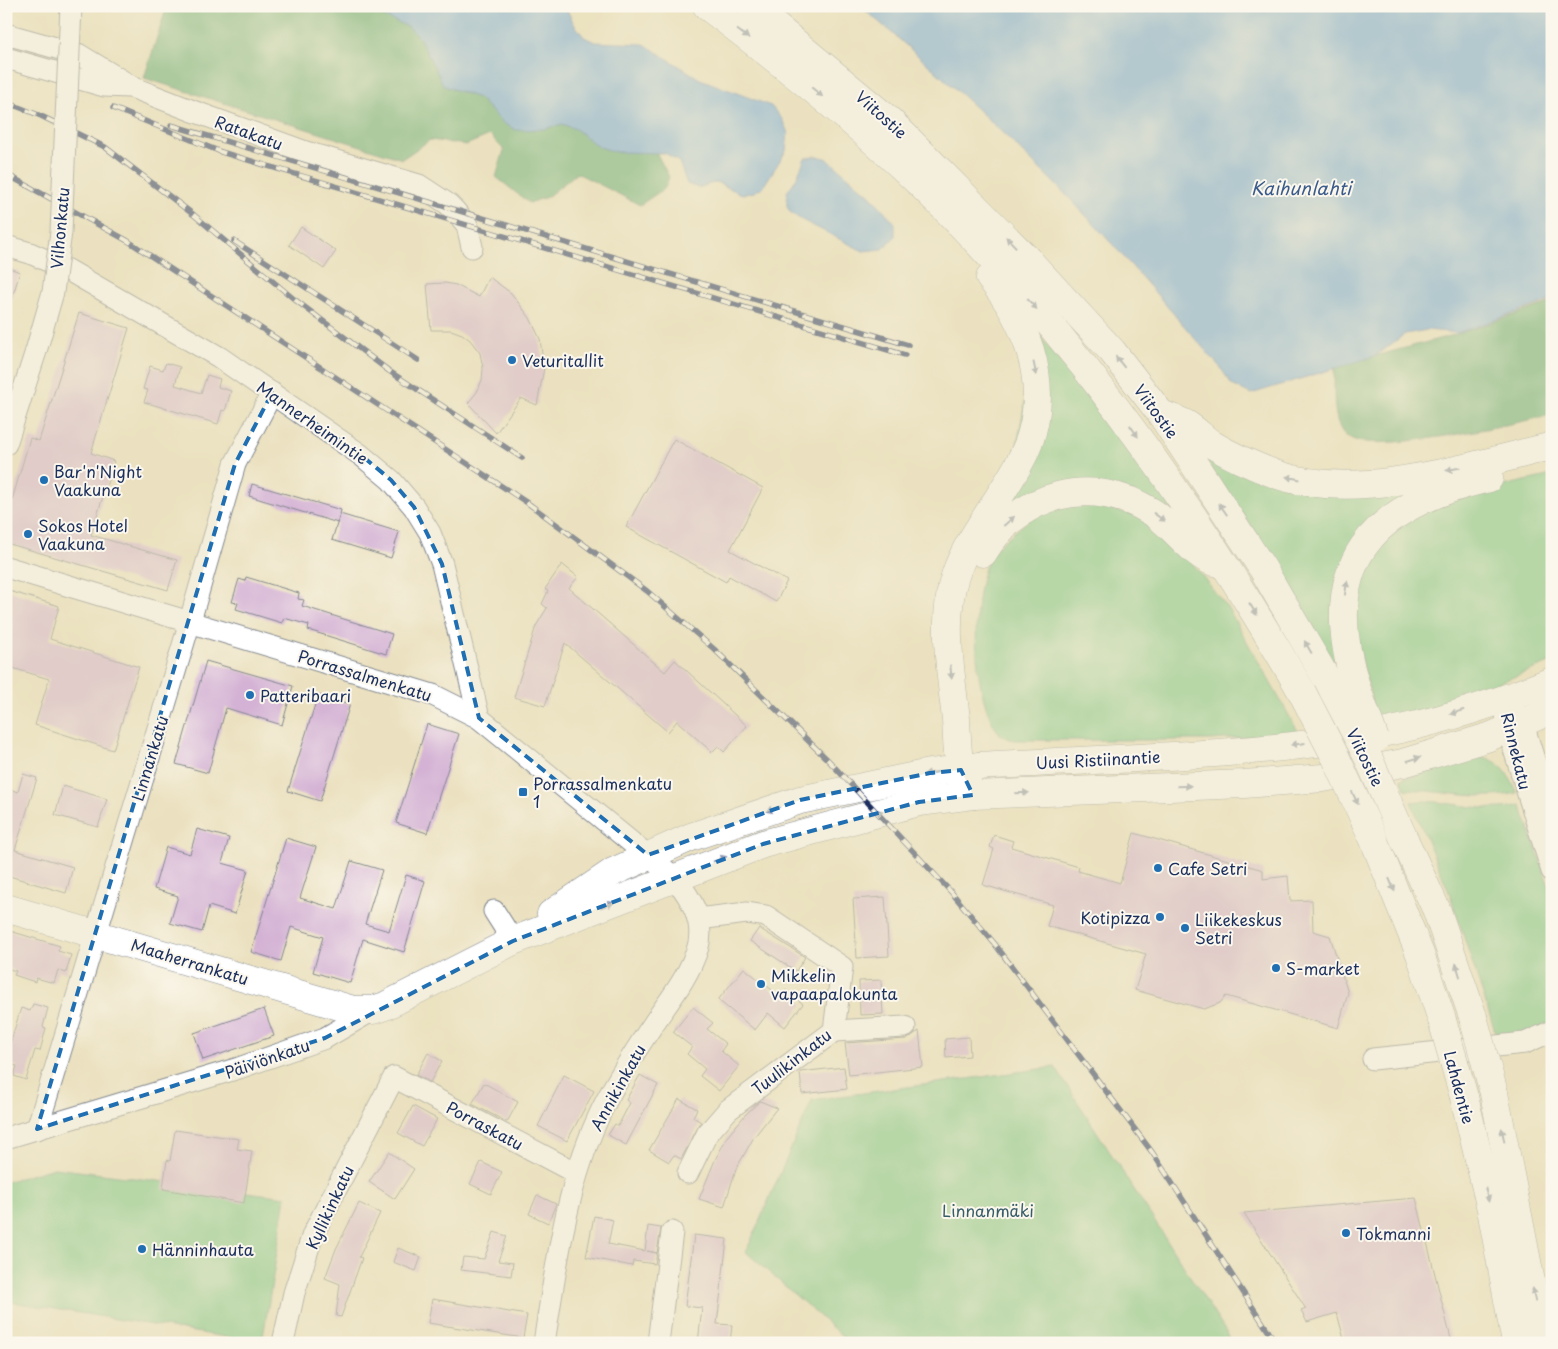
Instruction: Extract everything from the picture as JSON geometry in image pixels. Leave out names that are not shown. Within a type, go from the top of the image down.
[{"type":"main road","name":"Viitostie","points":[[707,6],[780,61],[917,182],[964,229],[1048,321],[1124,418],[1227,568],[1302,692],[1336,758],[1374,840]]},
{"type":"main road","name":"Viitostie","points":[[751,6],[857,91],[940,169],[1112,351],[1161,414],[1262,569],[1344,688],[1368,757],[1412,838],[1438,911]]},
{"type":"main road","points":[[775,6],[824,47],[857,91]]},
{"type":"main road","points":[[917,182],[956,239],[999,290],[1018,321],[1030,349],[1037,378],[1038,406],[1032,434],[1021,460],[966,550],[955,576],[949,605],[950,664],[970,768],[973,795]]},
{"type":"main road","points":[[1161,414],[1186,424],[1212,444],[1243,461],[1277,475],[1322,484],[1356,485],[1410,478],[1552,446]]},
{"type":"main road","points":[[1344,688],[1349,664],[1343,608],[1347,580],[1358,553],[1374,531],[1395,514],[1440,493],[1476,482],[1552,465]]},
{"type":"main road","points":[[970,768],[966,609],[970,582],[979,559],[990,541],[1006,522],[1022,510],[1046,498],[1074,492],[1112,496],[1131,501],[1152,512],[1172,526],[1203,558],[1227,568]]},
{"type":"main road","name":"Uusi Ristiinantie","points":[[648,856],[691,837],[800,800],[930,773],[970,768],[1240,751],[1344,739],[1427,722],[1552,681]]},
{"type":"main road","name":"Uusi Ristiinantie","points":[[675,878],[763,844],[919,802],[973,795],[1235,784],[1323,778],[1403,763],[1515,726],[1552,710]]},
{"type":"main road","name":"Lahdentie","points":[[1374,840],[1420,954],[1442,1020],[1464,1097],[1491,1209],[1516,1343]]},
{"type":"main road","name":"Päiviönkatu","points":[[513,941],[613,872],[648,856]]},
{"type":"main road","name":"Päiviönkatu","points":[[373,1010],[386,1006],[513,941],[675,878]]},
{"type":"main road","name":"Maaherrankatu","points":[[6,908],[353,1010],[373,1010]]},
{"type":"main road","name":"Lahdentie","points":[[1438,911],[1473,1017],[1494,1093],[1543,1343]]},
{"type":"street","name":"Vilhonkatu","points":[[6,444],[53,292],[61,232],[71,6]]},
{"type":"street","name":"Ratakatu","points":[[6,34],[78,54],[134,88],[306,152],[419,185],[448,204],[467,225],[472,247]]},
{"type":"street","points":[[6,58],[104,86],[134,88]]},
{"type":"street","name":"Mannerheimintie","points":[[6,246],[30,253],[68,270],[219,358],[362,455],[391,480],[414,507],[430,533],[442,564],[479,718]]},
{"type":"street","name":"Linnankatu","points":[[37,1129],[190,623],[235,464],[272,393]]},
{"type":"street","name":"Porrassalmenkatu","points":[[6,567],[425,692],[479,718],[675,878]]},
{"type":"street","name":"Rinnekatu","points":[[1504,698],[1544,811],[1552,872]]},
{"type":"street","name":"Annikinkatu","points":[[544,1343],[554,1278],[576,1173],[598,1117],[647,1033],[686,976],[698,946],[698,919],[688,894],[675,878]]},
{"type":"street","points":[[494,911],[513,941]]},
{"type":"street","name":"Tuulikinkatu","points":[[688,1173],[707,1134],[728,1110],[834,1031],[842,967],[766,916],[747,913],[698,919]]},
{"type":"street","name":"Päiviönkatu","points":[[6,1138],[239,1068],[325,1038],[373,1010]]},
{"type":"street","points":[[834,1031],[905,1027]]},
{"type":"street","points":[[1373,1059],[1525,1043],[1552,1031]]},
{"type":"street","points":[[1525,1043],[1538,1048],[1552,1048]]},
{"type":"street","name":"Porraskatu","points":[[394,1077],[576,1173]]},
{"type":"street","name":"Kyllikinkatu","points":[[282,1343],[294,1294],[314,1234],[394,1077]]},
{"type":"street","points":[[658,1343],[672,1232]]},
{"type":"highlighted area","points":[[272,393],[361,455],[391,480],[414,507],[442,564],[479,718],[648,855],[800,800],[930,773],[961,770],[973,795],[919,802],[763,844],[513,941],[325,1038],[37,1129],[235,464]]},
{"type":"green space","points":[[167,6],[359,6],[409,27],[420,39],[444,86],[479,98],[503,123],[544,129],[562,124],[576,129],[597,146],[616,152],[656,152],[669,177],[665,188],[640,205],[577,173],[547,197],[529,203],[496,177],[504,150],[490,135],[466,145],[430,140],[402,159],[144,78]]},
{"type":"green space","points":[[1552,302],[1552,415],[1477,431],[1409,441],[1380,443],[1357,441],[1344,434],[1340,428],[1334,402],[1334,367],[1457,334]]},
{"type":"green space","points":[[1037,332],[1174,512],[1132,492],[1005,515]]},
{"type":"green space","points":[[1205,450],[1244,472],[1442,479],[1378,515],[1338,658],[1332,660],[1281,570],[1203,456]]},
{"type":"green space","points":[[1552,475],[1552,662],[1439,706],[1377,723],[1351,614],[1366,557],[1411,517],[1476,492]]},
{"type":"green space","points":[[1081,502],[1138,516],[1186,555],[1229,610],[1299,733],[1212,740],[1015,740],[1001,735],[991,720],[984,698],[976,645],[979,590],[985,568],[996,548],[1033,517],[1047,511]]},
{"type":"green space","points":[[1484,757],[1496,762],[1505,770],[1517,793],[1475,796],[1405,789],[1401,779]]},
{"type":"green space","points":[[1422,801],[1482,808],[1521,805],[1552,895],[1552,1024],[1528,1032],[1497,1037],[1449,892],[1411,802]]},
{"type":"green space","name":"Linnanmäki","points":[[1055,1067],[1233,1343],[850,1343],[746,1252],[812,1100]]},
{"type":"green space","name":"Hänninhauta","points":[[54,1168],[286,1197],[262,1343],[6,1301],[6,1182]]},
{"type":"water","points":[[359,6],[565,6],[574,24],[584,37],[595,42],[644,44],[700,79],[771,106],[782,119],[788,133],[786,151],[763,187],[754,192],[742,194],[716,182],[698,188],[687,184],[679,162],[665,153],[616,152],[597,146],[576,129],[562,124],[544,129],[516,130],[503,123],[479,98],[444,86],[420,39],[409,27]]},
{"type":"water","name":"Kaihunlahti","points":[[860,6],[1552,6],[1552,300],[1457,333],[1427,330],[1405,334],[1375,356],[1251,394],[1232,385],[1220,367],[1138,273],[1053,182],[910,48]]},
{"type":"water","points":[[815,156],[826,158],[870,195],[895,223],[895,237],[883,249],[863,251],[790,212],[787,206],[787,192],[796,179],[805,158]]},
{"type":"building","points":[[301,227],[336,251],[324,269],[289,245]]},
{"type":"building","points":[[6,267],[20,272],[9,308],[6,308]]},
{"type":"building","name":"Veturitallit","points":[[489,277],[511,293],[530,318],[540,339],[544,368],[537,405],[521,398],[496,433],[468,403],[477,392],[482,380],[483,368],[480,353],[470,340],[462,334],[451,330],[431,330],[427,284],[445,283],[456,285],[479,297]]},
{"type":"building","points":[[79,313],[129,328],[91,453],[114,461],[91,535],[177,560],[168,590],[6,543],[6,521],[30,438],[39,441]]},
{"type":"building","points":[[166,363],[180,367],[175,385],[201,393],[207,375],[220,379],[218,387],[231,391],[225,411],[222,410],[218,424],[144,402],[148,390],[143,389],[150,366],[163,370]]},
{"type":"building","points":[[674,439],[763,488],[730,550],[787,581],[776,602],[729,576],[726,582],[626,527]]},
{"type":"building","points":[[252,484],[341,510],[338,523],[249,496]]},
{"type":"building","points":[[340,514],[399,532],[391,558],[332,540]]},
{"type":"building","points":[[562,564],[578,577],[569,588],[665,672],[675,660],[747,726],[724,752],[718,746],[712,752],[677,721],[668,732],[565,643],[545,706],[514,697],[536,626],[547,608],[542,604],[548,591],[545,589]]},
{"type":"building","points":[[246,577],[299,593],[298,599],[304,600],[302,606],[392,634],[386,654],[308,630],[309,625],[284,618],[282,623],[236,609],[238,603],[232,602],[239,579],[245,581]]},
{"type":"building","points":[[6,590],[59,606],[50,639],[139,667],[113,750],[35,725],[49,679],[6,666]]},
{"type":"building","points":[[206,661],[293,686],[282,725],[226,708],[208,773],[176,764]]},
{"type":"building","points":[[318,695],[350,704],[320,801],[288,791]]},
{"type":"building","points":[[427,724],[459,734],[427,833],[396,823]]},
{"type":"building","points":[[23,774],[37,778],[15,850],[73,867],[66,893],[6,875],[6,788],[18,792]]},
{"type":"building","points":[[63,786],[107,799],[98,827],[55,815]]},
{"type":"building","points":[[197,829],[229,838],[222,863],[248,870],[235,914],[209,906],[202,932],[170,923],[178,896],[154,889],[166,847],[190,854]]},
{"type":"building","name":"Liikekeskus Setri","points":[[1134,833],[1263,870],[1263,879],[1288,876],[1290,901],[1312,900],[1313,931],[1330,936],[1348,993],[1338,1028],[1226,996],[1220,1003],[1204,1009],[1135,990],[1146,954],[1047,926],[1053,905],[983,885],[994,849],[990,847],[994,835],[1013,841],[1011,847],[1079,867],[1078,871],[1120,883]]},
{"type":"building","points":[[286,838],[316,847],[300,898],[336,909],[351,861],[382,870],[365,924],[389,931],[406,875],[425,881],[404,952],[363,939],[350,983],[313,972],[323,937],[291,927],[281,961],[251,952]]},
{"type":"building","points":[[885,897],[889,956],[857,958],[853,899]]},
{"type":"building","points":[[759,928],[805,957],[796,971],[750,941]]},
{"type":"building","points":[[10,931],[60,946],[58,951],[71,955],[66,973],[58,970],[54,983],[36,978],[35,982],[14,975],[16,971],[6,968],[6,934],[8,935]]},
{"type":"building","points":[[744,968],[781,997],[786,990],[803,1004],[785,1027],[768,1013],[755,1030],[718,1000]]},
{"type":"building","points":[[881,980],[883,1014],[860,1015],[859,981]]},
{"type":"building","points":[[33,1004],[48,1008],[43,1027],[46,1028],[40,1051],[35,1050],[26,1080],[14,1076],[17,1066],[6,1063],[6,1057],[21,1008],[30,1011]]},
{"type":"building","points":[[693,1007],[713,1023],[707,1029],[726,1044],[721,1051],[739,1066],[719,1091],[700,1076],[705,1069],[687,1054],[692,1047],[673,1032]]},
{"type":"building","points":[[264,1009],[274,1036],[203,1060],[194,1033]]},
{"type":"building","points":[[919,1031],[923,1067],[849,1075],[845,1043],[906,1039]]},
{"type":"building","points":[[969,1037],[970,1056],[946,1058],[945,1039]]},
{"type":"building","points":[[428,1053],[442,1061],[430,1082],[416,1075]]},
{"type":"building","points":[[844,1067],[847,1089],[802,1094],[800,1072]]},
{"type":"building","points":[[564,1075],[594,1091],[567,1141],[538,1126]]},
{"type":"building","points":[[640,1075],[658,1085],[626,1145],[608,1135],[615,1124],[618,1126],[630,1103],[626,1100]]},
{"type":"building","points":[[484,1083],[518,1102],[507,1122],[472,1104]]},
{"type":"building","points":[[679,1099],[697,1109],[693,1117],[701,1122],[681,1159],[674,1155],[669,1162],[649,1150]]},
{"type":"building","points":[[760,1101],[777,1108],[754,1137],[736,1169],[724,1207],[699,1199],[727,1137],[745,1115]]},
{"type":"building","points":[[413,1106],[437,1119],[422,1146],[398,1133]]},
{"type":"building","points":[[175,1130],[239,1139],[237,1149],[252,1151],[244,1203],[163,1189],[167,1160],[170,1161]]},
{"type":"building","points":[[389,1152],[414,1169],[395,1199],[369,1182]]},
{"type":"building","points":[[481,1162],[502,1172],[491,1194],[470,1184]]},
{"type":"building","points":[[537,1195],[556,1204],[548,1223],[529,1214]]},
{"type":"building","points":[[1416,1198],[1452,1343],[1345,1343],[1337,1313],[1307,1322],[1301,1311],[1306,1309],[1244,1213]]},
{"type":"building","points":[[359,1203],[380,1213],[359,1257],[362,1258],[341,1317],[336,1316],[340,1284],[325,1278],[336,1249]]},
{"type":"building","points":[[594,1216],[613,1220],[608,1244],[645,1251],[648,1226],[661,1228],[655,1264],[633,1261],[632,1266],[586,1257]]},
{"type":"building","points":[[494,1232],[507,1236],[498,1261],[513,1263],[511,1276],[461,1270],[463,1257],[484,1259]]},
{"type":"building","points":[[694,1235],[727,1239],[717,1324],[732,1325],[730,1343],[698,1343],[702,1308],[685,1306]]},
{"type":"building","points":[[398,1248],[421,1257],[416,1271],[393,1262]]},
{"type":"building","points":[[432,1299],[527,1315],[523,1338],[428,1323]]},
{"type":"railway","points":[[6,102],[41,116],[105,147],[194,215],[294,299],[389,371],[522,458]]},
{"type":"railway","points":[[113,108],[221,152],[905,355]]},
{"type":"railway","points":[[171,125],[908,345]]},
{"type":"railway","points":[[6,174],[128,241],[529,504],[647,591],[714,649],[829,761],[952,893],[994,943],[1152,1152],[1276,1343]]},
{"type":"railway","points":[[234,241],[418,360]]},
{"type":"place","name":"Veturitallit","points":[[512,360]]},
{"type":"place","name":"Bar'n'Night Vaakuna","points":[[44,480]]},
{"type":"place","name":"Sokos Hotel Vaakuna","points":[[28,534]]},
{"type":"place","name":"Patteribaari","points":[[250,695]]},
{"type":"place","name":"Porrassalmenkatu 1","points":[[523,792]]},
{"type":"place","name":"Cafe Setri","points":[[1158,868]]},
{"type":"place","name":"Kotipizza","points":[[1160,917]]},
{"type":"place","name":"Liikekeskus Setri","points":[[1185,928]]},
{"type":"place","name":"S-market","points":[[1276,968]]},
{"type":"place","name":"Mikkelin vapaapalokunta","points":[[761,984]]},
{"type":"place","name":"Tokmanni","points":[[1346,1233]]},
{"type":"place","name":"Hänninhauta","points":[[142,1249]]}]
